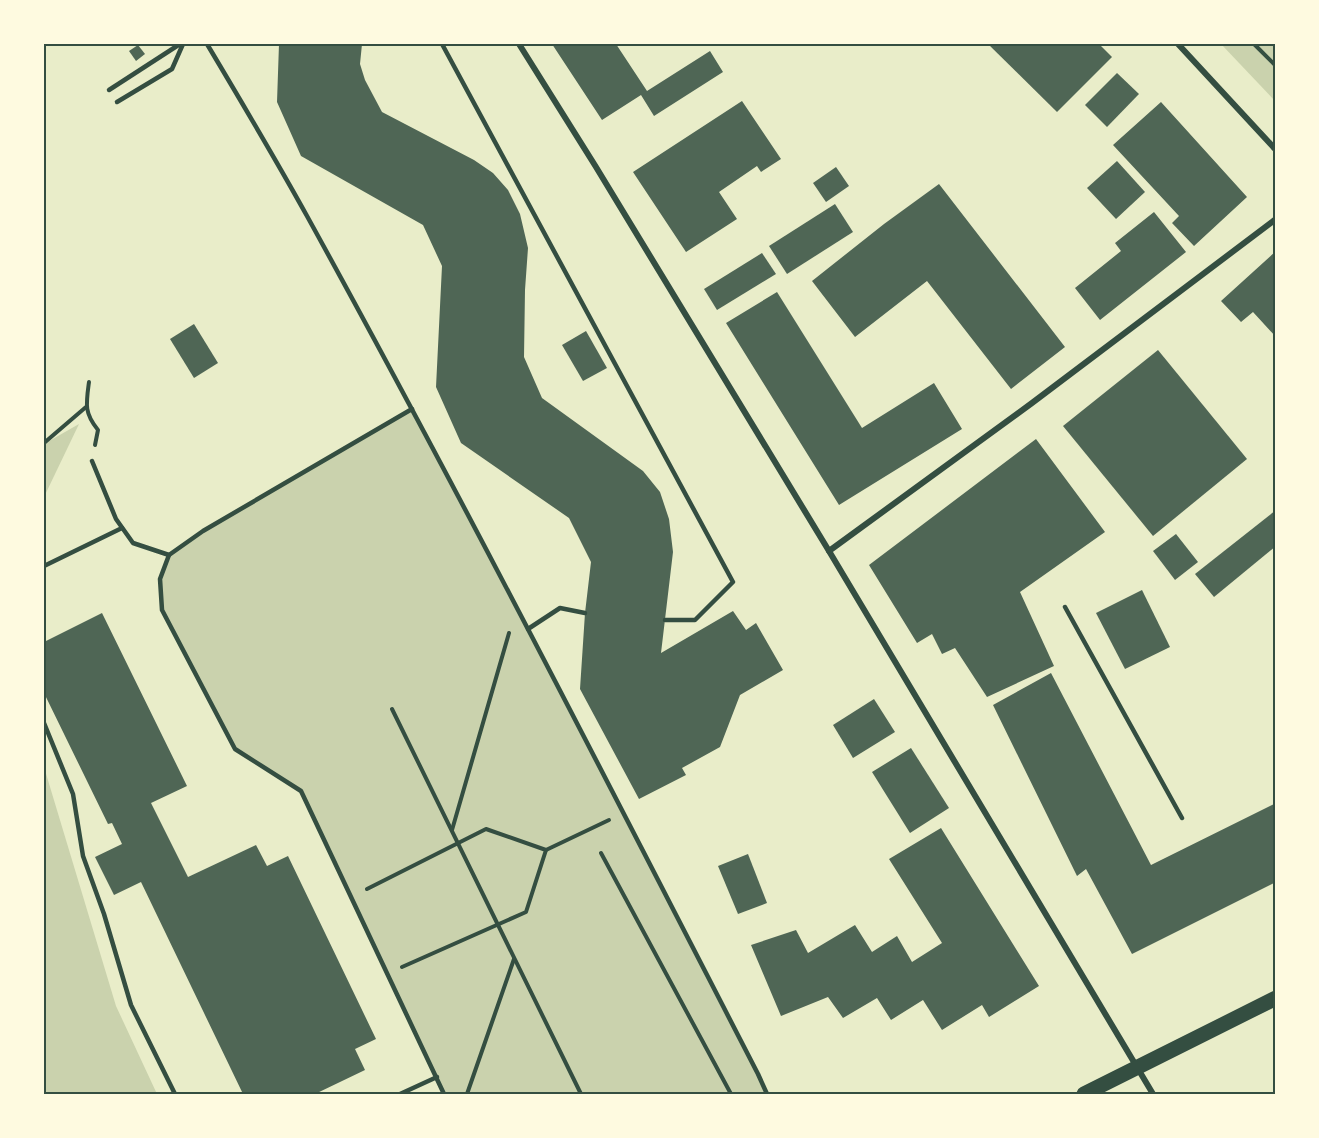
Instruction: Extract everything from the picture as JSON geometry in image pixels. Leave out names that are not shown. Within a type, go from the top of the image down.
[{"type":"main road","points":[[1084,1095],[1275,998]]},
{"type":"street","points":[[519,44],[829,551],[1153,1095]]},
{"type":"street","points":[[1178,44],[1275,150]]},
{"type":"street","points":[[829,551],[1032,403],[1275,219]]},
{"type":"lane","points":[[109,90],[182,44]]},
{"type":"lane","points":[[117,102],[172,69],[182,44]]},
{"type":"lane","points":[[207,44],[306,214],[412,410],[528,629],[767,1095]]},
{"type":"lane","points":[[442,44],[733,582],[694,620],[665,620]]},
{"type":"lane","points":[[412,410],[203,531],[170,555],[160,579],[162,610],[235,749],[301,791],[444,1095]]},
{"type":"lane","points":[[92,460],[116,519],[133,543],[170,555]]},
{"type":"lane","points":[[44,566],[122,528]]},
{"type":"lane","points":[[1065,607],[1182,818]]},
{"type":"lane","points":[[528,629],[560,608],[585,613]]},
{"type":"lane","points":[[44,723],[73,794],[83,856],[104,914],[131,1005],[175,1095]]},
{"type":"lane","points":[[399,1095],[437,1077]]},
{"type":"path","points":[[1254,44],[1275,66]]},
{"type":"path","points":[[88,382],[86,407],[90,420],[98,430],[92,460]]},
{"type":"path","points":[[44,443],[86,407]]},
{"type":"path","points":[[452,831],[516,606]]},
{"type":"path","points":[[392,709],[581,1095]]},
{"type":"path","points":[[351,897],[486,828],[546,850],[623,813]]},
{"type":"path","points":[[388,974],[526,912],[546,850]]},
{"type":"path","points":[[602,853],[731,1095]]},
{"type":"path","points":[[467,1095],[514,958]]},
{"type":"green space","points":[[1221,44],[1275,44],[1275,101]]},
{"type":"green space","points":[[412,409],[767,1094],[444,1094],[301,791],[235,749],[162,610],[160,579],[169,555],[203,531]]},
{"type":"green space","points":[[79,424],[44,497],[44,444]]},
{"type":"green space","points":[[44,767],[116,1006],[157,1094],[44,1094]]},
{"type":"building","points":[[279,44],[362,44],[360,64],[365,80],[382,112],[474,160],[493,173],[508,190],[520,214],[528,248],[524,357],[542,398],[643,471],[660,492],[669,519],[673,552],[661,653],[733,611],[746,630],[756,623],[783,670],[740,695],[720,747],[682,768],[686,775],[639,799],[580,689],[591,562],[569,518],[461,443],[436,387],[442,266],[423,225],[301,156],[277,102]]},
{"type":"building","points":[[552,44],[616,44],[647,91],[710,51],[723,72],[654,116],[641,95],[602,120]]},
{"type":"building","points":[[988,44],[1099,44],[1112,57],[1057,112]]},
{"type":"building","points":[[138,45],[145,54],[136,61],[129,51]]},
{"type":"building","points":[[1117,73],[1139,94],[1107,127],[1085,105]]},
{"type":"building","points":[[742,101],[781,159],[761,172],[757,166],[719,192],[737,219],[686,252],[633,172]]},
{"type":"building","points":[[1161,102],[1247,197],[1194,246],[1172,223],[1179,216],[1113,145]]},
{"type":"building","points":[[1117,161],[1145,192],[1116,219],[1087,188]]},
{"type":"building","points":[[836,167],[849,186],[826,202],[813,183]]},
{"type":"building","points":[[939,184],[1065,347],[1011,389],[927,281],[855,337],[812,281]]},
{"type":"building","points":[[835,204],[853,232],[787,274],[769,246]]},
{"type":"building","points":[[1154,212],[1186,252],[1100,320],[1075,288],[1121,251],[1115,243]]},
{"type":"building","points":[[1276,251],[1276,337],[1253,312],[1241,322],[1221,301]]},
{"type":"building","points":[[762,253],[776,274],[717,310],[704,289]]},
{"type":"building","points":[[777,292],[862,428],[934,383],[962,429],[839,505],[726,323]]},
{"type":"building","points":[[194,324],[218,363],[194,378],[170,339]]},
{"type":"building","points":[[586,331],[607,368],[583,381],[562,345]]},
{"type":"building","points":[[1158,350],[1247,459],[1153,536],[1063,426]]},
{"type":"building","points":[[1036,439],[1105,532],[1020,592],[1054,666],[987,697],[955,648],[942,654],[932,634],[917,643],[869,565]]},
{"type":"building","points":[[1276,510],[1276,546],[1214,597],[1195,574]]},
{"type":"building","points":[[1176,534],[1198,562],[1175,580],[1153,551]]},
{"type":"building","points":[[1142,590],[1170,647],[1125,669],[1096,613]]},
{"type":"building","points":[[102,613],[187,786],[151,803],[188,877],[256,845],[267,866],[288,856],[376,1039],[355,1049],[365,1070],[315,1094],[243,1094],[141,882],[114,895],[95,857],[122,844],[112,823],[108,824],[44,693],[44,642]]},
{"type":"building","points":[[1051,673],[1151,865],[1276,803],[1276,882],[1132,954],[1086,869],[1077,876],[993,705]]},
{"type":"building","points":[[874,699],[895,732],[853,758],[833,725]]},
{"type":"building","points":[[911,748],[949,808],[910,833],[872,772]]},
{"type":"building","points":[[941,828],[1039,986],[989,1017],[982,1005],[942,1030],[923,1000],[891,1020],[877,998],[843,1018],[828,997],[781,1016],[751,945],[796,930],[808,953],[855,925],[872,952],[897,936],[912,962],[942,943],[889,859]]},
{"type":"building","points":[[748,854],[767,903],[738,914],[718,866]]}]
